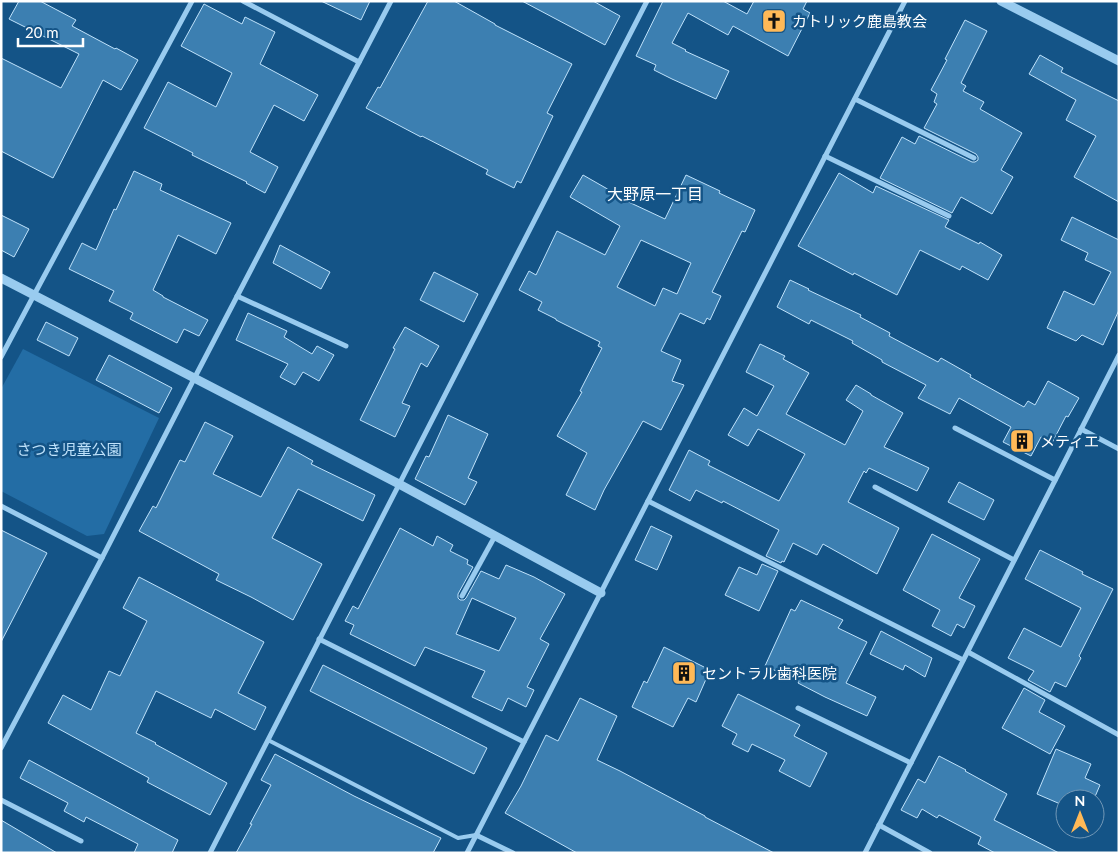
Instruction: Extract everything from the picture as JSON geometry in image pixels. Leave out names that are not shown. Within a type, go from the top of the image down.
[{"type":"street","points":[[1,358],[192,1]]},
{"type":"street","points":[[243,1],[359,62]]},
{"type":"street","points":[[1,748],[102,558],[391,1]]},
{"type":"street","points":[[210,853],[647,1]]},
{"type":"street","points":[[1001,1],[1119,61]]},
{"type":"street","points":[[467,853],[855,99],[903,2]]},
{"type":"street","points":[[855,99],[974,158]]},
{"type":"street","points":[[825,156],[950,216]]},
{"type":"street","points":[[1,278],[399,484],[601,593]]},
{"type":"street","points":[[237,296],[346,346]]},
{"type":"street","points":[[865,853],[1119,355]]},
{"type":"street","points":[[954,428],[1055,480]]},
{"type":"street","points":[[1081,429],[1119,449]]},
{"type":"street","points":[[875,487],[1014,560]]},
{"type":"street","points":[[648,501],[963,660]]},
{"type":"street","points":[[1,506],[102,558]]},
{"type":"street","points":[[462,596],[495,536]]},
{"type":"street","points":[[319,639],[524,742]]},
{"type":"street","points":[[968,652],[1119,735]]},
{"type":"street","points":[[798,708],[911,763]]},
{"type":"street","points":[[1,800],[80,841]]},
{"type":"street","points":[[879,825],[930,853]]},
{"type":"street","points":[[476,835],[513,853]]},
{"type":"lane","points":[[268,740],[458,838],[476,835]]},
{"type":"green space","name":"さつき児童公園","points":[[23,349],[159,418],[104,534],[87,536],[1,491],[1,389]]},
{"type":"building","points":[[19,1],[40,1],[76,20],[72,26],[138,60],[121,90],[103,80],[53,178],[1,151],[1,58],[61,88],[79,54],[9,19]]},
{"type":"building","points":[[321,1],[370,1],[361,20]]},
{"type":"building","points":[[428,1],[454,1],[495,25],[572,64],[547,113],[553,116],[521,183],[517,181],[514,188],[486,174],[488,170],[366,108],[378,87],[380,88]]},
{"type":"building","points":[[522,1],[593,1],[620,16],[605,45]]},
{"type":"building","points":[[663,1],[723,1],[747,14],[754,1],[807,1],[803,9],[810,13],[788,56],[733,26],[728,35],[688,13],[672,43],[729,71],[716,99],[654,70],[656,65],[636,56]]},
{"type":"building","points":[[204,4],[242,24],[245,17],[275,32],[260,64],[318,95],[304,121],[274,105],[250,152],[278,167],[265,193],[144,128],[168,82],[216,107],[232,73],[181,46]]},
{"type":"building","points":[[965,20],[987,31],[961,83],[966,86],[963,91],[984,102],[980,109],[1022,133],[1001,170],[1013,177],[992,214],[961,197],[952,213],[880,178],[902,137],[915,144],[919,136],[972,162],[978,160],[976,154],[924,128],[937,104],[934,102],[937,94],[931,90]]},
{"type":"building","points":[[1040,55],[1063,68],[1061,72],[1119,101],[1119,202],[1074,177],[1096,136],[1066,120],[1076,100],[1029,74]]},
{"type":"building","points":[[134,171],[162,184],[160,190],[231,223],[216,254],[178,235],[153,290],[208,320],[199,336],[184,329],[177,343],[130,319],[133,313],[109,301],[114,291],[69,269],[82,243],[96,250],[114,209],[116,210]]},
{"type":"building","points":[[839,173],[873,193],[876,186],[949,220],[945,227],[979,244],[980,242],[1002,255],[988,280],[962,266],[960,270],[920,250],[897,295],[854,273],[853,275],[798,246]]},
{"type":"building","points":[[583,175],[618,195],[618,197],[665,219],[686,175],[755,210],[745,232],[742,231],[712,292],[721,296],[710,320],[707,318],[704,324],[680,313],[661,351],[681,360],[672,381],[684,385],[661,430],[643,421],[604,490],[595,510],[566,495],[587,453],[557,436],[582,392],[580,391],[602,348],[598,346],[600,342],[538,310],[542,302],[519,290],[529,271],[536,275],[557,231],[605,255],[620,226],[570,197]],"holes":[[[641,240],[691,263],[677,294],[663,288],[655,306],[617,287]]]},
{"type":"building","points":[[1,215],[29,229],[14,257],[1,250]]},
{"type":"building","points":[[1072,217],[1119,240],[1119,310],[1103,345],[1082,335],[1076,341],[1047,328],[1064,291],[1094,305],[1111,272],[1085,260],[1088,253],[1061,240]]},
{"type":"building","points":[[280,245],[330,272],[321,289],[273,263]]},
{"type":"building","points":[[434,272],[478,294],[464,322],[420,300]]},
{"type":"building","points":[[790,280],[861,315],[860,317],[890,333],[889,336],[938,362],[941,358],[971,375],[970,377],[1024,407],[1028,401],[1035,405],[1048,381],[1079,398],[1068,417],[1066,416],[1052,443],[1041,437],[1031,456],[1003,442],[1011,427],[959,398],[950,414],[918,398],[926,385],[882,362],[882,360],[852,343],[853,341],[811,320],[809,324],[777,307]]},
{"type":"building","points":[[248,313],[287,331],[284,337],[312,354],[317,346],[334,355],[319,381],[303,372],[295,385],[280,377],[288,364],[236,340]]},
{"type":"building","points":[[46,322],[78,338],[69,356],[37,340]]},
{"type":"building","points":[[405,327],[439,346],[427,367],[421,363],[402,403],[410,406],[395,437],[360,420],[395,349],[393,348]]},
{"type":"building","points":[[760,344],[785,356],[783,359],[809,373],[786,414],[845,445],[863,411],[846,400],[856,385],[903,413],[884,447],[929,468],[917,491],[869,468],[866,473],[864,471],[848,502],[899,528],[877,574],[823,544],[817,555],[793,543],[784,562],[782,561],[781,563],[766,556],[779,530],[723,501],[722,503],[696,490],[690,501],[669,490],[689,450],[710,461],[708,465],[779,501],[805,454],[758,429],[748,446],[728,435],[744,408],[757,416],[774,386],[746,372]]},
{"type":"building","points":[[109,355],[172,388],[159,413],[96,380]]},
{"type":"building","points":[[448,415],[488,434],[468,478],[477,482],[465,505],[415,479],[426,456],[429,457]]},
{"type":"building","points":[[205,422],[233,436],[213,474],[261,497],[288,447],[313,461],[311,464],[375,495],[363,521],[298,489],[272,538],[322,564],[293,620],[216,580],[219,574],[139,531],[153,506],[156,508],[180,460],[185,462]]},
{"type":"building","points":[[959,482],[994,500],[984,520],[948,502]]},
{"type":"building","points":[[651,526],[672,536],[657,570],[635,560]]},
{"type":"building","points":[[400,528],[433,546],[437,536],[453,545],[450,551],[468,560],[467,564],[473,567],[458,594],[460,600],[466,598],[481,571],[499,579],[506,565],[534,577],[565,594],[540,639],[549,644],[527,687],[534,690],[526,707],[508,698],[502,711],[472,697],[485,671],[425,647],[415,666],[350,634],[354,625],[345,621],[353,606],[358,609]],"holes":[[[472,598],[516,618],[499,651],[456,634]]]},
{"type":"building","points":[[1,530],[47,553],[1,642]]},
{"type":"building","points":[[932,534],[980,559],[959,598],[975,606],[964,628],[957,624],[951,636],[932,626],[940,610],[903,590]]},
{"type":"building","points":[[1040,550],[1113,589],[1079,656],[1081,658],[1066,687],[1055,682],[1050,692],[1028,680],[1034,671],[1008,658],[1024,628],[1061,647],[1081,608],[1025,579]]},
{"type":"building","points":[[762,564],[778,571],[759,611],[725,595],[739,567],[757,575]]},
{"type":"building","points":[[139,577],[264,642],[238,693],[266,707],[255,730],[215,709],[211,718],[156,691],[136,733],[227,783],[210,815],[147,782],[149,778],[48,723],[63,695],[91,710],[109,671],[120,676],[147,621],[123,608]]},
{"type":"building","points":[[801,600],[843,620],[838,628],[867,642],[846,683],[876,697],[867,716],[765,666],[791,609],[795,611]]},
{"type":"building","points":[[881,631],[932,658],[925,677],[905,665],[903,670],[870,654]]},
{"type":"building","points":[[664,647],[710,670],[696,702],[688,698],[673,727],[632,707],[644,681],[647,683]]},
{"type":"building","points":[[323,665],[487,748],[474,774],[310,691]]},
{"type":"building","points":[[1024,688],[1045,700],[1039,712],[1065,726],[1050,754],[1002,728]]},
{"type":"building","points":[[738,694],[800,725],[794,736],[827,753],[810,787],[779,771],[785,760],[752,744],[748,752],[732,744],[737,734],[722,726]]},
{"type":"building","points":[[580,698],[617,716],[597,760],[774,853],[577,853],[505,813],[521,786],[546,735],[558,741]]},
{"type":"building","points":[[1056,749],[1091,764],[1085,778],[1100,785],[1098,789],[1055,789],[1055,802],[1037,794]]},
{"type":"building","points":[[275,754],[354,796],[441,838],[433,853],[236,853],[271,785],[261,780]]},
{"type":"building","points":[[939,756],[1007,794],[994,820],[1059,853],[995,853],[978,844],[981,837],[939,815],[937,818],[922,809],[917,818],[901,810],[918,779],[925,783]]},
{"type":"building","points":[[29,760],[178,840],[172,853],[134,853],[138,844],[86,817],[84,822],[64,811],[68,803],[20,778]]},
{"type":"building","points":[[1,820],[57,853],[1,853]]},
{"type":"place","name":"カトリック鹿島教会","points":[[774,21]]},
{"type":"place","name":"メティエ","points":[[1022,441]]},
{"type":"place","name":"セントラル歯科医院","points":[[684,673]]},
{"type":"district","name":"大野原一丁目","points":[[655,193]]}]
